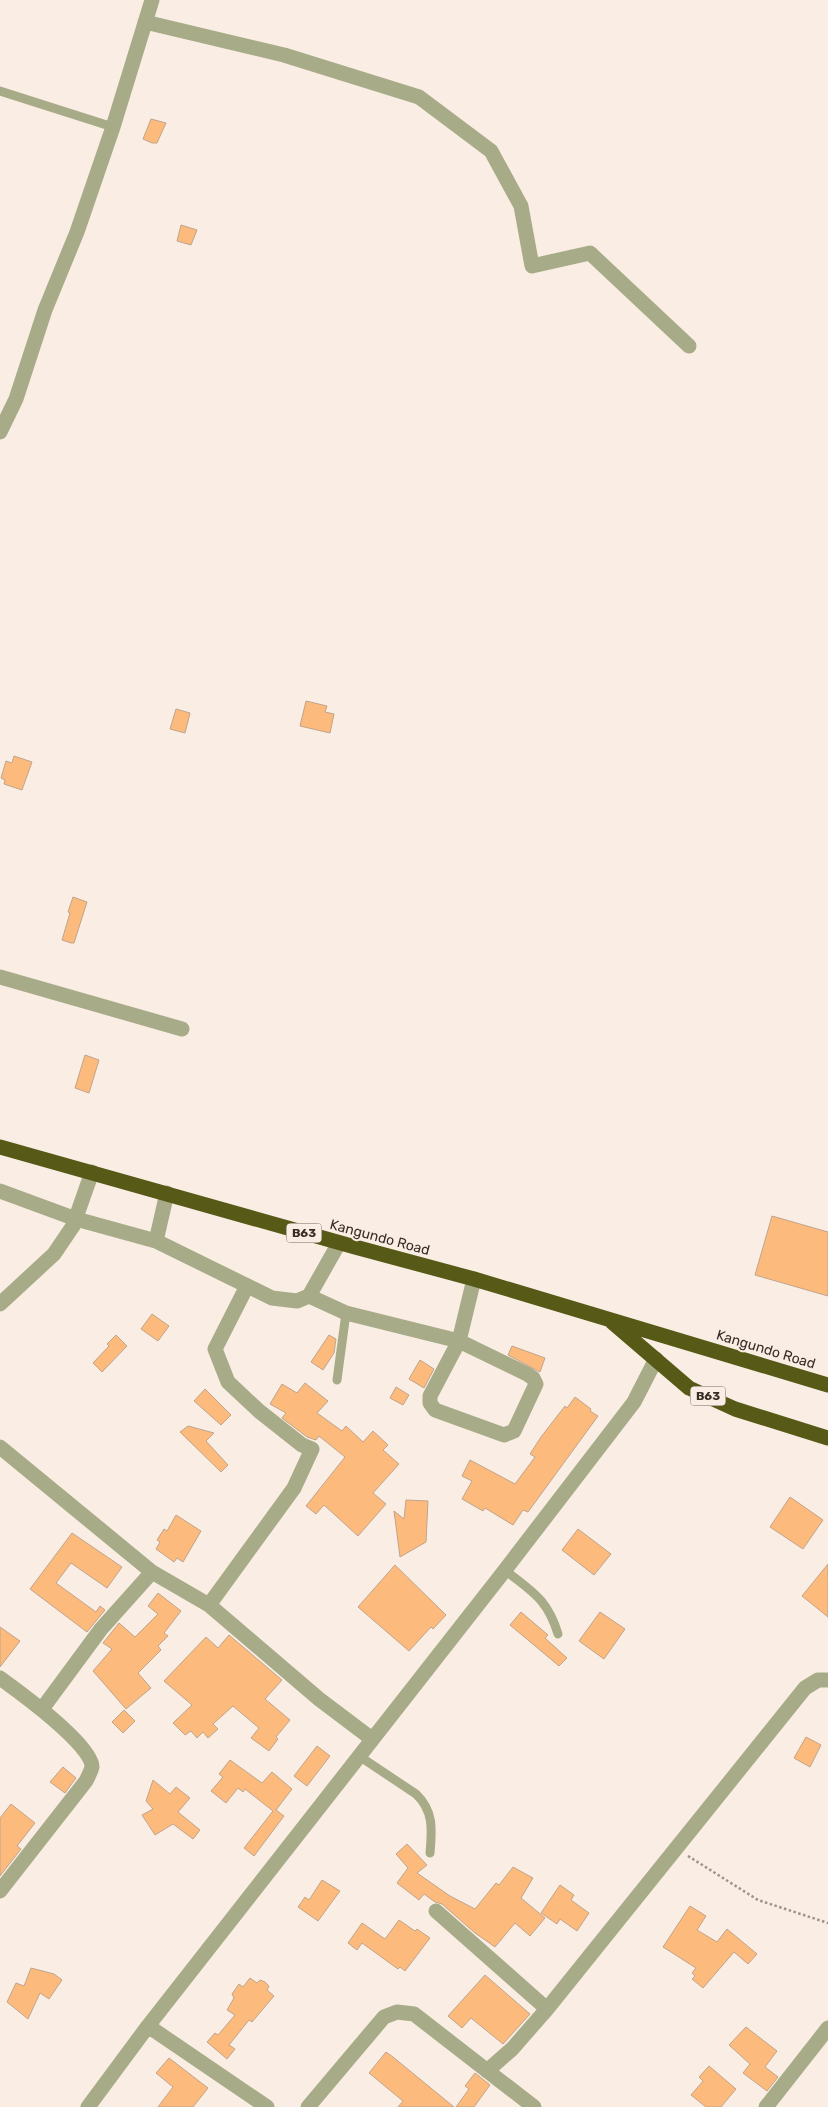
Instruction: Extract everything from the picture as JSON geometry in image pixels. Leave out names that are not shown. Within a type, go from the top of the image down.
[{"type":"highway","name":"Kangundo Road","points":[[0,1147],[339,1243],[474,1279],[828,1385]]},
{"type":"highway","name":"Kangundo Road","points":[[608,1318],[689,1388],[735,1409],[828,1438]]},
{"type":"street","points":[[0,432],[16,399],[45,310],[77,232],[113,127],[152,0]]},
{"type":"street","points":[[144,22],[284,56],[419,97],[491,151],[521,206],[532,266],[590,253],[689,346]]},
{"type":"street","points":[[0,977],[182,1029]]},
{"type":"street","points":[[0,1304],[54,1254],[73,1226],[92,1172]]},
{"type":"street","points":[[0,1191],[76,1219],[156,1241],[272,1298],[297,1301],[309,1296],[339,1243]]},
{"type":"street","points":[[156,1241],[167,1193]]},
{"type":"street","points":[[309,1296],[346,1313],[459,1341],[533,1378],[536,1384],[514,1432],[504,1435],[435,1410],[430,1403],[430,1396],[459,1341],[474,1279]]},
{"type":"street","points":[[209,1605],[294,1488],[312,1449],[302,1444],[259,1411],[228,1382],[215,1349],[247,1286]]},
{"type":"street","points":[[88,2107],[148,2026],[634,1402],[656,1360]]},
{"type":"street","points":[[0,1447],[152,1572],[209,1605],[319,1699],[372,1739]]},
{"type":"street","points":[[42,1709],[101,1630],[152,1572]]},
{"type":"street","points":[[0,1678],[42,1709],[88,1753],[92,1766],[86,1781],[0,1891]]},
{"type":"street","points":[[487,2071],[512,2049],[547,2008],[805,1688],[818,1680],[828,1680]]},
{"type":"street","points":[[436,1911],[547,2008]]},
{"type":"street","points":[[308,2107],[384,2018],[397,2012],[414,2014],[534,2107]]},
{"type":"street","points":[[148,2026],[266,2107]]},
{"type":"street","points":[[766,2107],[828,2028]]},
{"type":"lane","points":[[0,91],[113,127]]},
{"type":"lane","points":[[337,1380],[346,1313]]},
{"type":"lane","points":[[505,1570],[542,1600],[552,1617],[558,1634]]},
{"type":"lane","points":[[360,1756],[424,1801],[432,1825],[430,1854]]},
{"type":"path","points":[[676,1848],[758,1900],[828,1923]]},
{"type":"building","points":[[151,119],[166,123],[157,143],[143,139]]},
{"type":"building","points":[[181,225],[197,230],[191,245],[177,241]]},
{"type":"building","points":[[306,701],[327,706],[325,712],[334,714],[330,733],[300,726]]},
{"type":"building","points":[[176,709],[190,713],[185,733],[170,729]]},
{"type":"building","points":[[14,756],[32,762],[22,790],[4,784],[5,780],[1,778],[6,761],[12,763]]},
{"type":"building","points":[[73,897],[87,902],[74,943],[71,943],[62,940]]},
{"type":"building","points":[[85,1055],[99,1060],[89,1093],[75,1088]]},
{"type":"building","points":[[772,1216],[828,1232],[828,1296],[755,1275]]},
{"type":"building","points":[[152,1314],[169,1326],[158,1341],[141,1329]]},
{"type":"building","points":[[116,1335],[127,1346],[102,1372],[93,1363],[109,1346],[107,1344]]},
{"type":"building","points":[[329,1335],[336,1339],[334,1353],[323,1370],[311,1362]]},
{"type":"building","points":[[512,1346],[545,1358],[540,1372],[508,1355]]},
{"type":"building","points":[[420,1360],[434,1369],[424,1388],[409,1379]]},
{"type":"building","points":[[305,1383],[328,1401],[317,1413],[342,1431],[346,1426],[363,1442],[373,1431],[388,1445],[383,1450],[399,1464],[373,1493],[386,1504],[358,1536],[324,1505],[316,1514],[306,1506],[345,1457],[319,1436],[316,1440],[307,1437],[282,1418],[286,1413],[270,1404],[282,1384],[297,1393]]},
{"type":"building","points":[[396,1387],[409,1395],[403,1405],[390,1398]]},
{"type":"building","points":[[205,1389],[231,1415],[221,1425],[194,1401]]},
{"type":"building","points":[[575,1397],[598,1416],[528,1512],[523,1510],[513,1525],[485,1508],[483,1511],[462,1499],[472,1481],[462,1476],[470,1460],[515,1484],[535,1457],[530,1454],[541,1437],[565,1406],[567,1408]]},
{"type":"building","points":[[188,1426],[214,1433],[206,1441],[228,1465],[221,1472],[180,1432]]},
{"type":"building","points":[[790,1497],[823,1520],[803,1549],[770,1527]]},
{"type":"building","points":[[406,1500],[428,1501],[426,1542],[400,1557],[394,1511],[404,1519]]},
{"type":"building","points":[[176,1515],[201,1531],[183,1562],[177,1558],[174,1562],[156,1549],[160,1542],[157,1540],[164,1529],[167,1531]]},
{"type":"building","points":[[578,1529],[611,1554],[594,1575],[562,1550]]},
{"type":"building","points":[[72,1533],[122,1567],[107,1588],[71,1563],[56,1583],[96,1612],[100,1606],[105,1610],[87,1632],[30,1589]]},
{"type":"building","points":[[828,1564],[828,1617],[802,1596]]},
{"type":"building","points":[[395,1565],[446,1615],[433,1629],[431,1627],[409,1651],[358,1607]]},
{"type":"building","points":[[158,1593],[181,1611],[164,1633],[168,1636],[158,1646],[161,1650],[138,1673],[151,1688],[126,1709],[93,1671],[112,1649],[103,1643],[119,1623],[135,1637],[158,1614],[148,1606]]},
{"type":"building","points":[[521,1612],[548,1635],[545,1638],[567,1658],[559,1666],[510,1625]]},
{"type":"building","points":[[600,1612],[625,1629],[604,1659],[579,1641]]},
{"type":"building","points":[[0,1627],[20,1641],[0,1667]]},
{"type":"building","points":[[229,1635],[282,1680],[265,1699],[290,1720],[276,1737],[278,1739],[269,1751],[251,1738],[259,1728],[233,1706],[213,1724],[218,1729],[208,1738],[203,1732],[197,1738],[191,1731],[185,1735],[173,1723],[192,1705],[164,1681],[206,1637],[218,1648]]},
{"type":"building","points":[[124,1710],[135,1721],[123,1733],[112,1722]]},
{"type":"building","points":[[806,1737],[821,1745],[810,1767],[794,1758]]},
{"type":"building","points":[[317,1746],[330,1756],[307,1786],[294,1776]]},
{"type":"building","points":[[230,1760],[262,1783],[272,1772],[292,1789],[276,1810],[284,1816],[254,1856],[244,1848],[273,1811],[245,1789],[243,1792],[238,1788],[226,1803],[211,1791],[223,1777],[219,1774]]},
{"type":"building","points":[[63,1767],[76,1778],[65,1793],[50,1782]]},
{"type":"building","points":[[153,1780],[170,1794],[176,1787],[190,1798],[178,1812],[200,1830],[193,1839],[173,1824],[155,1835],[142,1815],[153,1809],[146,1801]]},
{"type":"building","points":[[11,1804],[35,1823],[17,1846],[21,1849],[0,1876],[0,1818]]},
{"type":"building","points":[[407,1844],[427,1865],[417,1873],[450,1896],[475,1909],[496,1883],[499,1885],[513,1867],[533,1878],[521,1898],[545,1918],[530,1936],[515,1923],[495,1947],[475,1933],[442,1904],[435,1902],[424,1894],[419,1900],[397,1883],[408,1868],[396,1854]]},
{"type":"building","points":[[322,1880],[340,1891],[318,1921],[298,1907],[305,1897],[309,1900]]},
{"type":"building","points":[[560,1885],[574,1895],[571,1900],[589,1913],[577,1931],[560,1919],[557,1924],[541,1913]]},
{"type":"building","points":[[690,1906],[706,1916],[697,1930],[717,1942],[727,1929],[757,1954],[748,1964],[734,1952],[703,1988],[692,1979],[695,1976],[692,1973],[696,1968],[663,1947]]},
{"type":"building","points":[[399,1920],[430,1938],[405,1971],[400,1967],[398,1969],[362,1943],[357,1950],[348,1943],[362,1923],[385,1939]]},
{"type":"building","points":[[31,1968],[54,1974],[62,1980],[49,1999],[40,1993],[28,2019],[7,2002],[16,1983],[24,1986]]},
{"type":"building","points":[[485,1975],[530,2014],[503,2044],[471,2018],[462,2028],[448,2016]]},
{"type":"building","points":[[250,1978],[257,1983],[260,1980],[265,1982],[269,1986],[267,1990],[274,1996],[252,2022],[249,2020],[229,2045],[235,2049],[227,2059],[207,2042],[215,2033],[218,2035],[235,2015],[227,2010],[234,1998],[232,1994],[239,1984],[243,1987]]},
{"type":"building","points":[[746,2027],[777,2051],[765,2067],[778,2077],[767,2091],[743,2073],[750,2064],[729,2045]]},
{"type":"building","points":[[386,2052],[454,2107],[398,2107],[403,2101],[369,2073]]},
{"type":"building","points":[[169,2058],[208,2088],[193,2107],[158,2107],[173,2087],[156,2073]]},
{"type":"building","points":[[709,2066],[736,2089],[721,2107],[706,2107],[691,2095],[703,2081],[699,2077]]},
{"type":"building","points":[[475,2073],[490,2085],[474,2107],[456,2107],[469,2089],[465,2086]]}]
